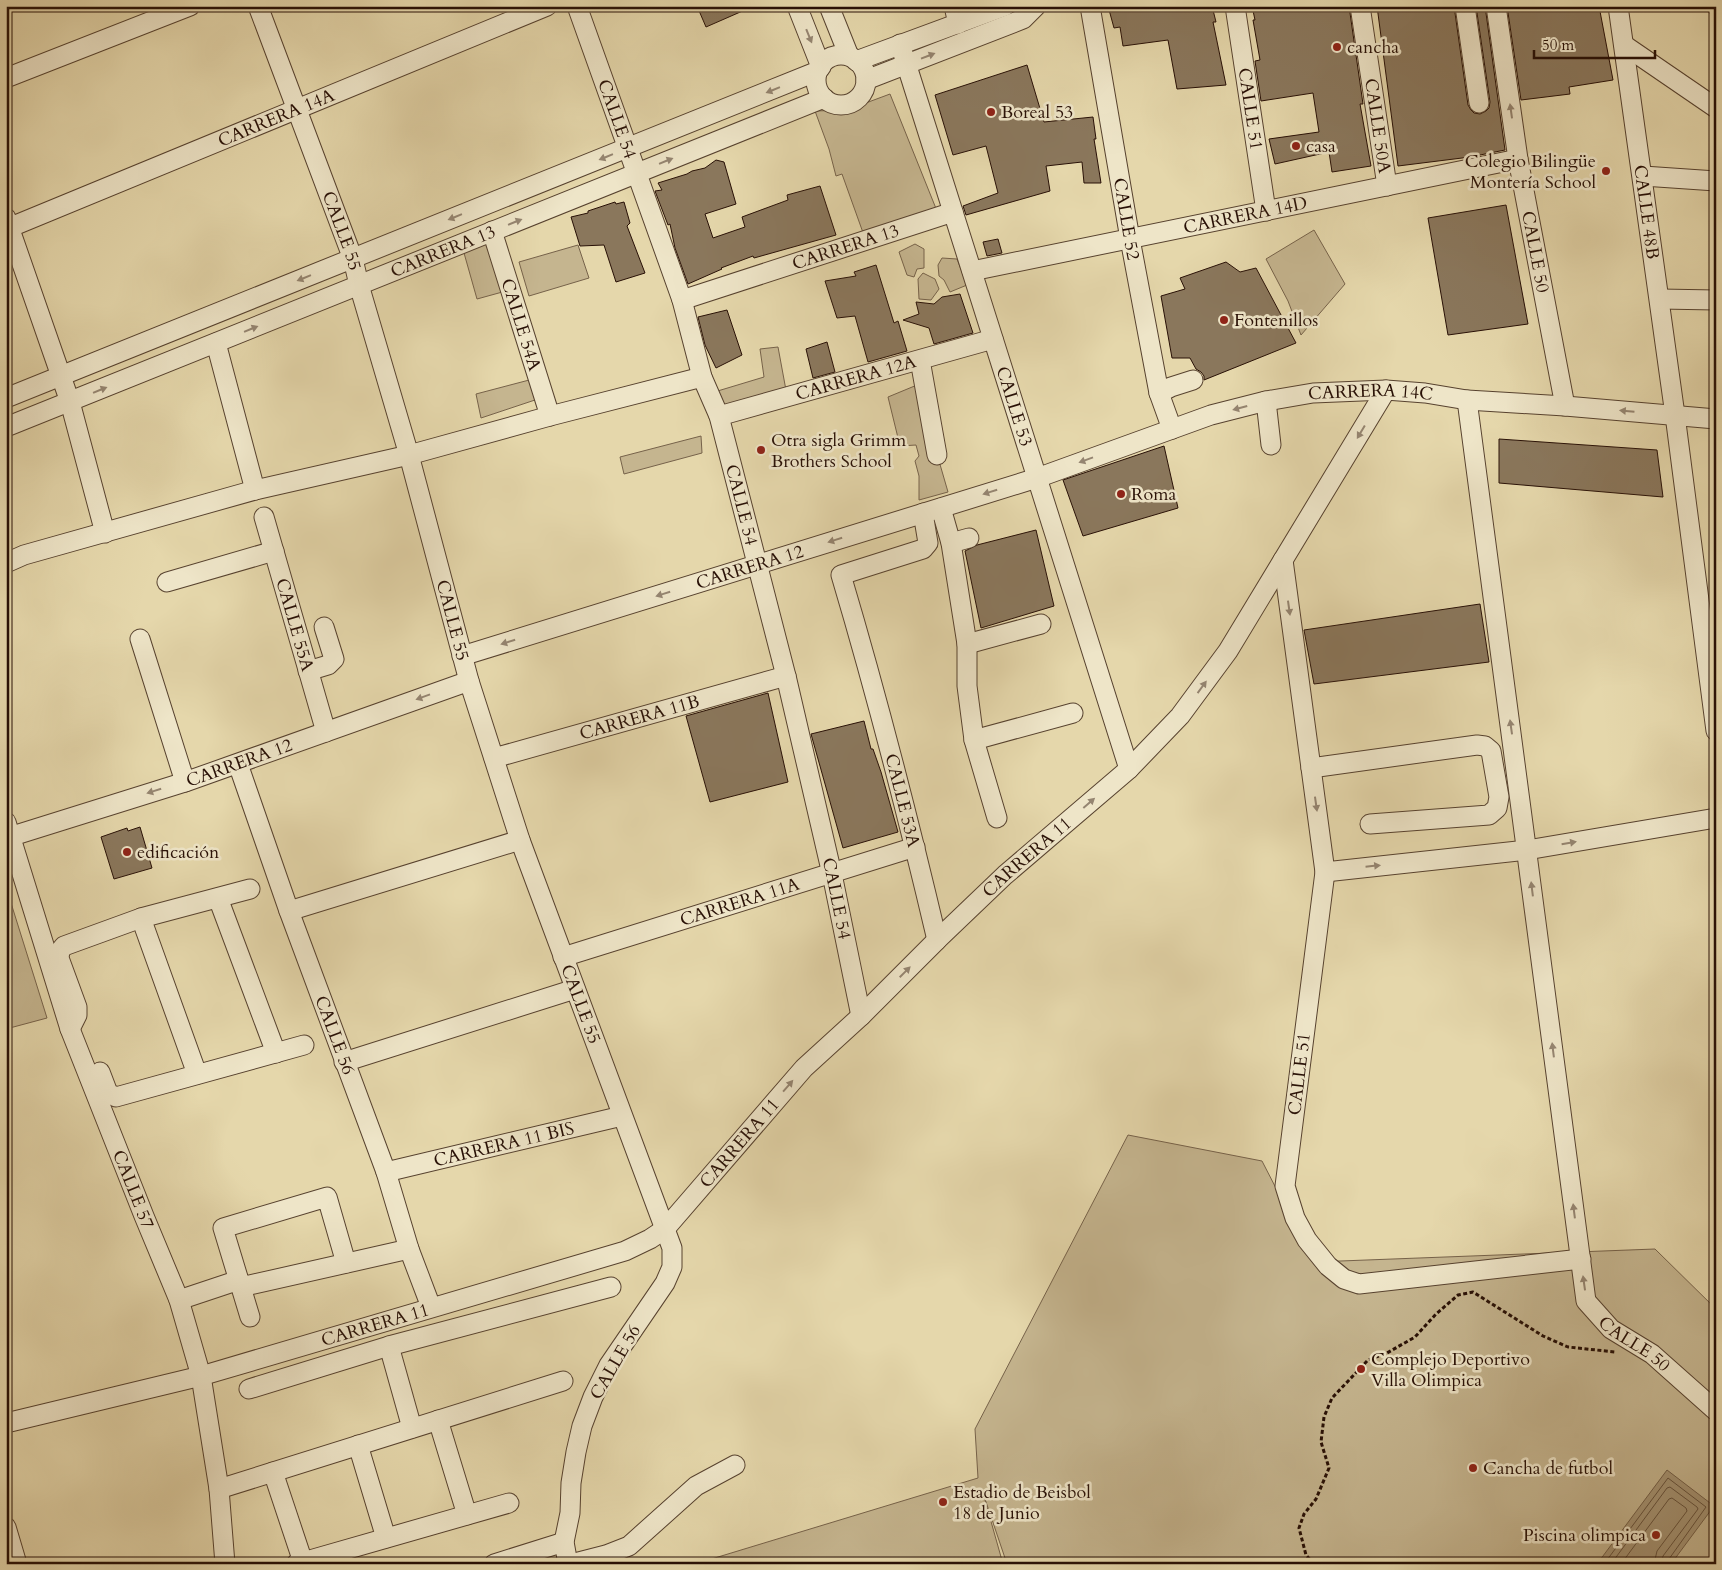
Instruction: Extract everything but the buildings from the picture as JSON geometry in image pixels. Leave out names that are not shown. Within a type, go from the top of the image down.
[{"type":"street","points":[[6,78],[190,6]]},
{"type":"street","name":"CALLE 55","points":[[258,6],[353,259],[409,455],[469,681],[520,840],[665,1229]]},
{"type":"street","name":"CARRERA 14A","points":[[8,225],[296,110],[547,6]]},
{"type":"street","name":"CALLE 54","points":[[576,6],[682,300],[702,377],[719,416],[786,676],[832,874],[861,1016]]},
{"type":"street","points":[[797,6],[820,69]]},
{"type":"street","points":[[830,6],[853,59],[865,73],[865,88],[861,96],[855,102],[847,105],[830,103],[818,90],[816,81],[820,69],[826,61],[833,57],[841,56],[853,59],[900,44],[956,15],[1005,6]]},
{"type":"street","points":[[866,80],[1023,19],[1036,6]]},
{"type":"street","name":"CALLE 52","points":[[1090,6],[1130,239],[1159,393],[1172,430]]},
{"type":"street","name":"CALLE 51","points":[[1235,6],[1266,211]]},
{"type":"street","name":"CALLE 50A","points":[[1360,6],[1387,186]]},
{"type":"street","points":[[1465,6],[1478,103]]},
{"type":"street","name":"CALLE 50","points":[[1496,6],[1518,159],[1564,406]]},
{"type":"street","name":"CALLE 48B","points":[[1618,6],[1660,299],[1716,732]]},
{"type":"street","name":"CALLE 53","points":[[900,44],[1128,769]]},
{"type":"street","points":[[1624,44],[1716,108]]},
{"type":"street","name":"CARRERA 13","points":[[6,398],[820,69]]},
{"type":"street","name":"CARRERA 13","points":[[6,427],[824,98]]},
{"type":"street","name":"CARRERA 14D","points":[[972,271],[1518,159]]},
{"type":"street","points":[[1643,176],[1716,181]]},
{"type":"street","name":"CARRERA 13","points":[[682,300],[953,212]]},
{"type":"street","points":[[8,225],[62,376],[105,533]]},
{"type":"street","name":"CALLE 54A","points":[[492,231],[550,416]]},
{"type":"street","points":[[1660,299],[1716,300]]},
{"type":"street","name":"CARRERA 12A","points":[[719,416],[993,339]]},
{"type":"street","points":[[216,343],[255,490]]},
{"type":"street","points":[[920,360],[936,455]]},
{"type":"street","points":[[6,563],[24,555],[255,490],[409,455],[702,377]]},
{"type":"street","points":[[1159,393],[1193,380]]},
{"type":"street","name":"CARRERA 14C","points":[[1037,478],[1212,415],[1266,401],[1313,393],[1386,390],[1425,393],[1467,400],[1716,419]]},
{"type":"street","name":"CARRERA 11","points":[[6,1423],[202,1376],[625,1251],[650,1239],[665,1229],[804,1068],[861,1016],[1005,875],[1128,769],[1180,716],[1228,651],[1386,390]]},
{"type":"street","name":"CALLE 50","points":[[1467,400],[1586,1301],[1611,1328],[1652,1354],[1716,1411]]},
{"type":"street","points":[[1266,401],[1271,445]]},
{"type":"street","name":"CARRERA 12","points":[[462,656],[1037,478]]},
{"type":"street","points":[[932,510],[951,543],[967,644],[967,686],[974,740],[997,818]]},
{"type":"street","name":"CALLE 53A","points":[[932,510],[928,543],[923,550],[841,575],[866,661],[915,847],[937,940]]},
{"type":"street","name":"CALLE 55A","points":[[264,517],[326,732]]},
{"type":"street","points":[[951,543],[969,538]]},
{"type":"street","points":[[167,582],[274,551]]},
{"type":"street","name":"CALLE 51","points":[[1283,560],[1325,872],[1285,1186],[1295,1218],[1307,1240],[1328,1266],[1344,1279],[1359,1284],[1580,1259]]},
{"type":"street","points":[[967,644],[1041,624]]},
{"type":"street","points":[[308,671],[328,665],[334,659],[324,627]]},
{"type":"street","points":[[140,639],[185,782]]},
{"type":"street","name":"CARRERA 11B","points":[[494,758],[786,676]]},
{"type":"street","name":"CARRERA 12","points":[[8,832],[185,782],[469,681]]},
{"type":"street","points":[[974,740],[1072,713]]},
{"type":"street","points":[[1311,768],[1477,745],[1485,746],[1491,750],[1499,797],[1497,808],[1489,815],[1370,824]]},
{"type":"street","name":"CALLE 56","points":[[238,764],[289,911],[386,1172],[410,1249],[431,1307]]},
{"type":"street","points":[[1325,872],[1527,850],[1716,818]]},
{"type":"street","name":"CALLE 57","points":[[8,832],[70,1029],[179,1300],[202,1376],[219,1489],[225,1564]]},
{"type":"street","points":[[289,911],[520,840]]},
{"type":"street","name":"CARRERA 11A","points":[[564,957],[915,847]]},
{"type":"street","points":[[70,1029],[78,1015],[77,1007],[59,958],[60,951],[64,946],[140,918],[250,889]]},
{"type":"street","points":[[218,898],[276,1053]]},
{"type":"street","points":[[140,918],[197,1074]]},
{"type":"street","points":[[344,1062],[575,988]]},
{"type":"street","points":[[78,1047],[88,1047],[92,1052],[108,1093],[116,1097],[304,1045]]},
{"type":"street","name":"CARRERA 11 BIS","points":[[386,1172],[622,1116]]},
{"type":"street","points":[[250,1317],[223,1228],[327,1197],[346,1263]]},
{"type":"street","name":"CALLE 56","points":[[569,1564],[564,1542],[582,1426],[593,1397],[609,1365],[665,1283],[672,1267],[672,1248],[665,1229]]},
{"type":"street","points":[[179,1300],[240,1284],[410,1249]]},
{"type":"street","points":[[249,1389],[388,1346],[611,1287]]},
{"type":"street","points":[[388,1346],[412,1428]]},
{"type":"street","points":[[219,1489],[563,1381]]},
{"type":"street","points":[[438,1420],[468,1515]]},
{"type":"street","points":[[358,1445],[386,1538]]},
{"type":"street","points":[[569,1564],[606,1555],[630,1546],[696,1486],[735,1465]]},
{"type":"street","points":[[272,1472],[300,1563],[509,1503]]},
{"type":"street","points":[[6,1527],[17,1564]]},
{"type":"street","points":[[494,1564],[564,1542]]},
{"type":"path","points":[[1314,1564],[1306,1555],[1299,1528],[1304,1514],[1316,1499],[1329,1468],[1322,1442],[1324,1417],[1332,1398],[1368,1360],[1387,1353],[1415,1337],[1436,1314],[1458,1295],[1472,1292],[1536,1332],[1568,1347],[1622,1353]]},
{"type":"shaded area","points":[[890,94],[939,216],[866,241],[842,174],[836,176],[829,149],[815,111],[847,110]]},
{"type":"shaded area","points":[[1314,230],[1345,284],[1301,335],[1288,301],[1266,259]]},
{"type":"shaded area","points":[[491,241],[506,291],[477,299],[464,253]]},
{"type":"shaded area","points":[[915,244],[924,249],[924,268],[917,269],[914,277],[907,275],[899,252]]},
{"type":"shaded area","points":[[578,245],[589,278],[529,296],[519,262]]},
{"type":"shaded area","points":[[942,258],[957,259],[967,285],[950,292],[944,280],[939,276],[938,265]]},
{"type":"shaded area","points":[[923,273],[935,279],[939,289],[931,300],[919,299],[918,279]]},
{"type":"shaded area","points":[[778,347],[788,401],[716,422],[711,393],[764,377],[760,349]]},
{"type":"shaded area","points":[[533,379],[538,399],[481,418],[476,394]]},
{"type":"shaded area","points":[[917,385],[948,492],[919,500],[919,476],[915,461],[919,456],[916,445],[900,446],[888,397]]},
{"type":"shaded area","points":[[701,436],[702,453],[624,474],[620,457]]},
{"type":"shaded area","points":[[6,887],[47,1018],[6,1029]]},
{"type":"shaded area","name":"Complejo Deportivo Villa Olimpica","points":[[1128,1135],[1262,1161],[1314,1262],[1655,1249],[1716,1309],[1716,1564],[1007,1564],[983,1493],[1003,1564],[695,1564],[978,1478],[975,1429]]},
{"type":"water","name":"Piscina olimpica","points":[[1667,1470],[1714,1506],[1671,1564],[1597,1564]]},
{"type":"place","name":"cancha","points":[[1337,47]]},
{"type":"place","name":"Boreal 53","points":[[991,112]]},
{"type":"place","name":"casa","points":[[1296,146]]},
{"type":"place","name":"Colegio Bilingüe Montería School","points":[[1606,171]]},
{"type":"place","name":"Fontenillos","points":[[1224,320]]},
{"type":"place","name":"Otra sigla Grimm Brothers School","points":[[761,450]]},
{"type":"place","name":"Roma","points":[[1121,494]]},
{"type":"place","name":"edificación","points":[[127,852]]},
{"type":"place","name":"Complejo Deportivo Villa Olimpica","points":[[1361,1369]]},
{"type":"place","name":"Cancha de futbol","points":[[1473,1468]]},
{"type":"place","name":"Estadio de Beisbol 18 de Junio","points":[[943,1502]]},
{"type":"place","name":"Piscina olimpica","points":[[1656,1535]]}]
